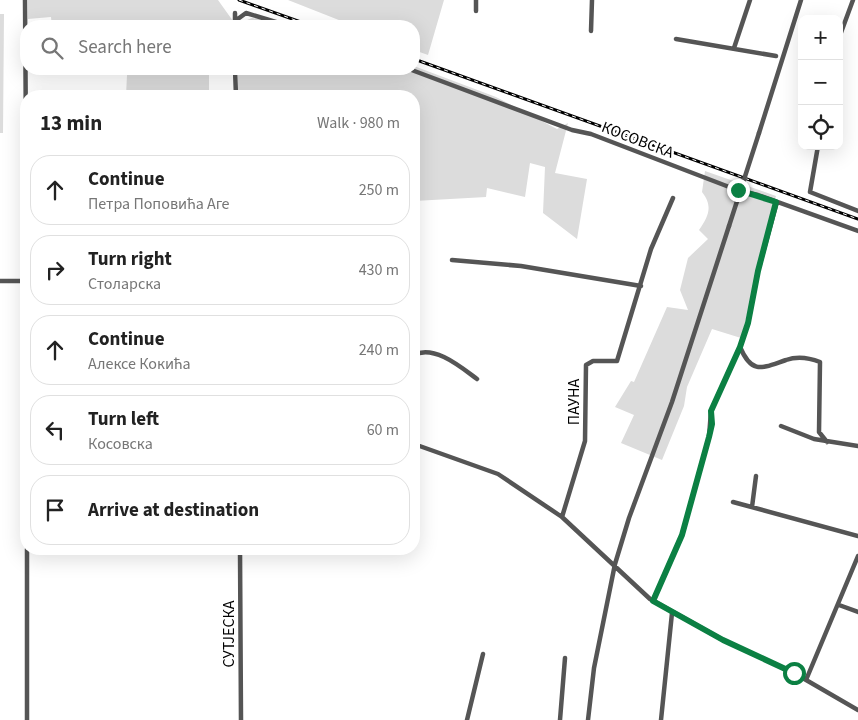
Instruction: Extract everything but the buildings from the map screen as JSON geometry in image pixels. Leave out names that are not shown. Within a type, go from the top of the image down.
[{"type":"street","points":[[25,0],[25,20]]},
{"type":"street","points":[[476,0],[476,11]]},
{"type":"street","points":[[591,31],[592,0]]},
{"type":"street","points":[[734,48],[750,0]]},
{"type":"street","points":[[588,720],[594,668],[614,564],[628,518],[672,402],[760,133],[801,0]]},
{"type":"street","points":[[843,27],[853,0]]},
{"type":"street","points":[[235,13],[235,20]]},
{"type":"street","points":[[239,20],[246,13],[269,20]]},
{"type":"street","points":[[676,39],[776,56]]},
{"type":"street","name":"КОСОВСКА","points":[[420,73],[572,130],[591,134],[738,190],[858,231]]},
{"type":"street","points":[[26,75],[26,90]]},
{"type":"street","points":[[235,75],[236,90]]},
{"type":"street","points":[[817,150],[810,192],[858,211]]},
{"type":"street","name":"ПАУНА","points":[[562,516],[586,441],[586,365],[593,361],[617,361],[651,248],[673,198]]},
{"type":"street","points":[[653,601],[682,535],[709,437],[712,424],[711,411],[740,347],[748,323],[758,271],[776,202]]},
{"type":"street","points":[[452,260],[521,266],[641,286]]},
{"type":"street","points":[[0,281],[20,281]]},
{"type":"street","points":[[740,347],[747,363],[755,367],[770,367],[788,359],[808,358],[820,362],[819,432],[827,442]]},
{"type":"street","points":[[420,353],[446,357],[477,379]]},
{"type":"street","points":[[781,426],[827,442],[858,446]]},
{"type":"street","points":[[420,446],[498,474],[562,516],[653,601],[730,644],[806,680],[858,710]]},
{"type":"street","points":[[752,507],[756,476]]},
{"type":"street","points":[[733,502],[858,536]]},
{"type":"street","points":[[27,555],[28,720]]},
{"type":"street","name":"СУТЈЕСКА","points":[[240,555],[241,720]]},
{"type":"street","points":[[806,680],[858,556]]},
{"type":"street","points":[[839,605],[858,612]]},
{"type":"street","points":[[661,720],[672,612]]},
{"type":"street","points":[[468,720],[483,654]]},
{"type":"street","points":[[560,720],[565,658]]},
{"type":"shaded area","points":[[28,0],[218,0],[232,20],[51,20],[51,17],[28,19]]},
{"type":"shaded area","points":[[288,0],[444,0],[428,55],[420,52],[420,20],[339,20]]},
{"type":"shaded area","points":[[0,14],[4,14],[3,133],[0,133]]},
{"type":"shaded area","points":[[252,18],[263,20],[247,20]]},
{"type":"shaded area","points":[[420,68],[496,97],[557,129],[568,123],[555,173],[587,179],[577,239],[543,213],[545,167],[530,163],[525,197],[487,188],[486,197],[420,201],[420,90],[238,90],[238,75],[420,75]]},
{"type":"shaded area","points":[[127,75],[209,75],[209,90],[126,90]]},
{"type":"shaded area","points":[[705,171],[776,196],[741,338],[712,329],[687,387],[684,406],[662,460],[621,443],[634,415],[615,407],[631,381],[634,382],[667,307],[688,310],[680,290],[688,258],[708,239],[699,230],[707,216],[709,206],[702,192]]},
{"type":"railway","points":[[239,0],[295,20]]},
{"type":"railway","points":[[420,61],[858,219]]},
{"type":"route","points":[[738,190],[776,202],[758,271],[748,323],[740,347],[711,411],[712,424],[709,437],[682,535],[653,601],[746,652],[794,673]]}]
